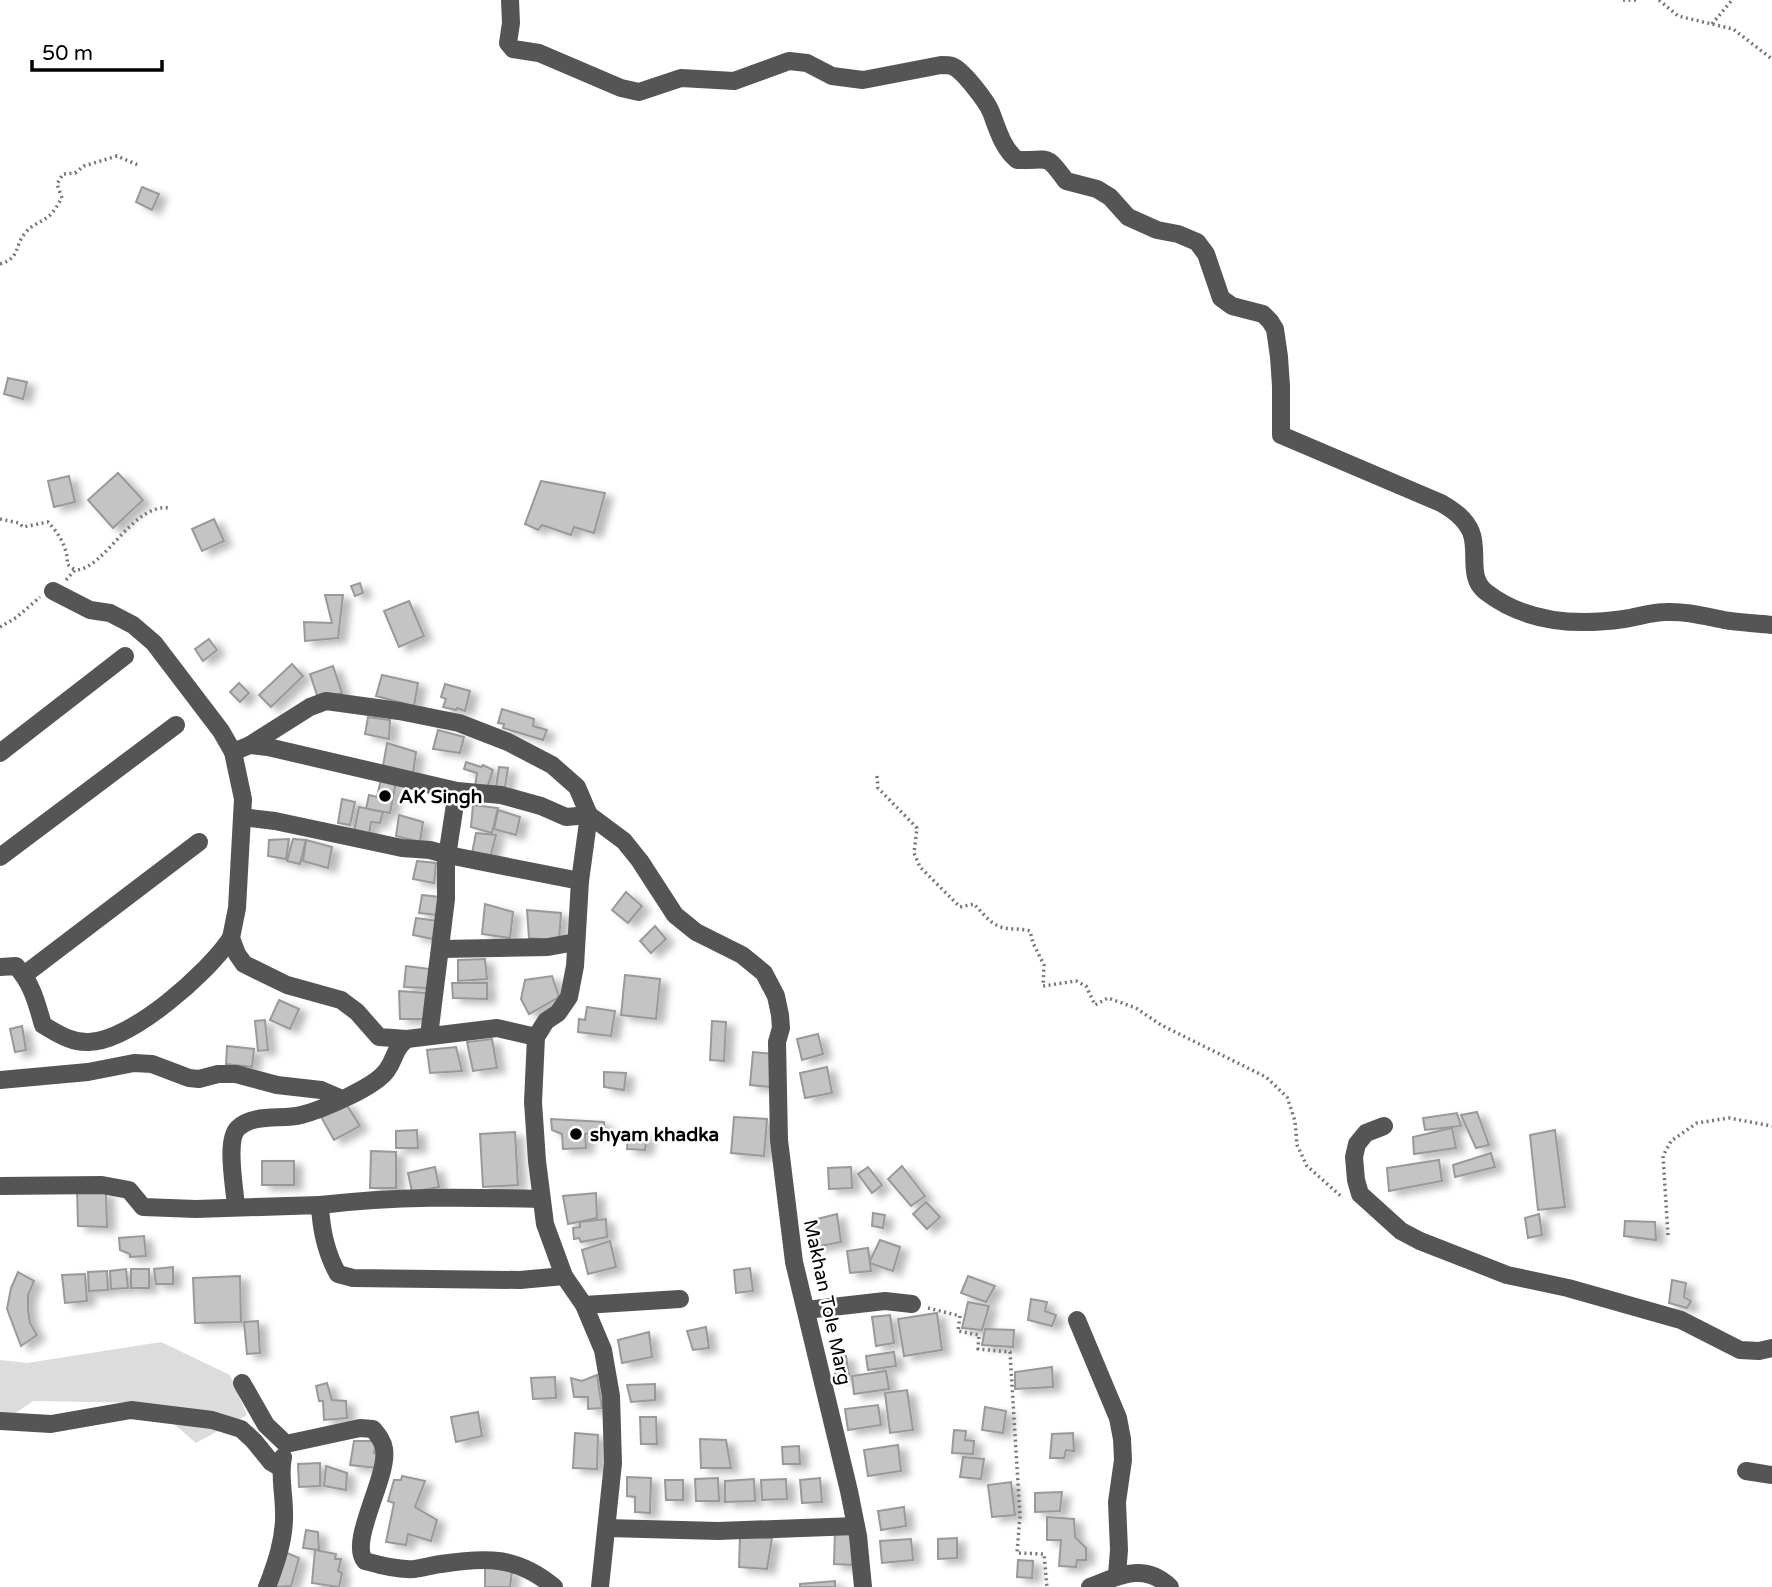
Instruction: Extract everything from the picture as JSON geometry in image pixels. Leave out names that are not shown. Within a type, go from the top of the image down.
[{"type":"street","points":[[510,0],[508,43],[513,49],[539,53],[621,88],[639,92],[681,78],[734,81],[789,61],[807,63],[832,76],[863,80],[941,65],[953,66],[974,87],[990,109],[1008,152],[1017,160],[1046,158],[1053,162],[1066,181],[1097,189],[1110,197],[1128,217],[1157,230],[1178,234],[1197,242],[1206,254],[1221,298],[1232,306],[1263,314],[1275,330],[1281,386],[1281,435],[1441,503],[1459,514],[1471,530],[1475,574],[1484,591],[1520,612],[1557,621],[1587,623],[1665,611],[1692,612],[1725,620],[1772,625]]},
{"type":"street","points":[[54,592],[90,610],[110,613],[133,625],[154,643],[220,730],[242,748],[268,747],[457,791],[501,795],[541,806],[565,817],[589,815],[580,881],[575,966],[569,997],[558,1013],[546,1021],[536,1037],[533,1102],[545,1224],[564,1276],[584,1305],[603,1350],[611,1396],[612,1463],[600,1587]]},
{"type":"street","points":[[0,753],[125,656]]},
{"type":"street","name":"Makhan Tole Marg","points":[[242,748],[310,707],[326,701],[432,717],[479,730],[552,765],[578,787],[589,815],[624,841],[675,915],[696,932],[742,955],[764,972],[776,996],[781,1028],[777,1042],[779,1140],[794,1262],[856,1525],[863,1587]]},
{"type":"street","points":[[0,857],[176,725]]},
{"type":"street","points":[[0,967],[16,966],[24,975],[35,998],[43,1025],[66,1038],[90,1042],[128,1030],[192,983],[221,953],[231,938],[237,908],[243,817],[242,748]]},
{"type":"street","points":[[429,1036],[457,791]]},
{"type":"street","points":[[243,817],[275,821],[402,848],[430,850],[580,881]]},
{"type":"street","points":[[24,975],[200,842]]},
{"type":"street","points":[[231,938],[244,964],[287,985],[341,1000],[379,1037],[407,1039],[497,1028],[536,1037]]},
{"type":"street","points":[[441,949],[538,948],[576,942]]},
{"type":"street","points":[[236,1207],[231,1142],[237,1129],[251,1120],[310,1112],[342,1099],[381,1077],[389,1069],[398,1046],[407,1039]]},
{"type":"street","points":[[0,1080],[88,1072],[134,1063],[152,1064],[189,1078],[236,1073],[277,1086],[320,1090],[342,1099]]},
{"type":"street","points":[[1384,1126],[1366,1133],[1357,1144],[1354,1157],[1356,1180],[1360,1194],[1401,1231],[1507,1275],[1568,1288],[1681,1320],[1740,1350],[1759,1351],[1772,1348]]},
{"type":"street","points":[[0,1186],[102,1185],[129,1190],[143,1207],[320,1205],[433,1196],[541,1199]]},
{"type":"street","points":[[320,1205],[330,1260],[338,1274],[353,1278],[520,1280],[564,1276]]},
{"type":"street","points":[[584,1305],[680,1299]]},
{"type":"street","points":[[806,1310],[885,1301],[912,1304]]},
{"type":"street","points":[[1077,1320],[1118,1418],[1122,1439],[1124,1460],[1117,1502],[1117,1575]]},
{"type":"street","points":[[242,1382],[261,1419],[286,1444]]},
{"type":"street","points":[[0,1421],[51,1424],[131,1410],[212,1420],[241,1429],[271,1462],[281,1468]]},
{"type":"street","points":[[286,1444],[360,1429],[373,1429],[379,1437],[384,1448],[384,1466],[362,1539],[360,1552],[365,1561],[401,1569],[475,1560],[511,1562],[539,1574],[554,1587]]},
{"type":"street","points":[[267,1587],[277,1561],[285,1515],[281,1468],[286,1444]]},
{"type":"street","points":[[1746,1471],[1772,1475]]},
{"type":"street","points":[[607,1528],[718,1531],[856,1525]]},
{"type":"street","points":[[1090,1587],[1117,1575],[1134,1572],[1154,1577],[1170,1587]]},
{"type":"path","points":[[1623,0],[1638,0]]},
{"type":"path","points":[[1659,0],[1678,16],[1733,29],[1772,59]]},
{"type":"path","points":[[1712,24],[1732,0]]},
{"type":"path","points":[[0,264],[10,261],[28,229],[36,222],[48,218],[56,207],[62,198],[57,184],[63,174],[75,173],[83,166],[117,156],[138,165]]},
{"type":"path","points":[[0,519],[19,523],[23,527],[48,522],[55,529],[68,557],[66,564],[75,570],[83,570],[143,516],[161,507],[169,508]]},
{"type":"path","points":[[0,627],[17,617],[44,594],[54,592],[75,570]]},
{"type":"path","points":[[877,776],[878,788],[918,828],[914,853],[920,867],[960,907],[974,904],[990,922],[1002,928],[1030,931],[1044,965],[1043,986],[1076,981],[1086,986],[1095,1005],[1108,998],[1136,1008],[1161,1025],[1266,1077],[1287,1097],[1295,1121],[1297,1145],[1307,1166],[1347,1202]]},
{"type":"path","points":[[1668,1235],[1663,1156],[1671,1141],[1697,1123],[1718,1119],[1729,1118],[1772,1126]]},
{"type":"path","points":[[912,1304],[960,1316],[958,1331],[979,1335],[978,1349],[1010,1352],[1020,1516],[1017,1553],[1044,1555],[1047,1587]]},
{"type":"shaded area","points":[[161,1342],[230,1375],[247,1415],[196,1443],[149,1403],[33,1401],[0,1424],[0,1360],[27,1363]]},
{"type":"building","points":[[142,187],[159,194],[152,210],[136,202]]},
{"type":"building","points":[[8,378],[27,382],[23,399],[4,394]]},
{"type":"building","points":[[118,473],[143,500],[113,528],[88,500]]},
{"type":"building","points":[[69,476],[75,502],[54,507],[48,481]]},
{"type":"building","points":[[541,481],[605,493],[594,533],[574,527],[571,535],[542,525],[538,530],[525,524]]},
{"type":"building","points":[[214,519],[224,541],[202,551],[192,529]]},
{"type":"building","points":[[360,583],[363,593],[355,596],[351,586]]},
{"type":"building","points":[[325,595],[343,595],[338,638],[305,641],[304,622],[332,623]]},
{"type":"building","points":[[409,601],[424,636],[399,647],[384,611]]},
{"type":"building","points":[[209,639],[217,650],[203,661],[195,649]]},
{"type":"building","points":[[292,664],[303,676],[271,707],[259,695]]},
{"type":"building","points":[[333,666],[342,693],[319,701],[310,674]]},
{"type":"building","points":[[382,675],[418,683],[414,706],[376,696]]},
{"type":"building","points":[[239,683],[249,693],[240,702],[230,692]]},
{"type":"building","points":[[445,684],[470,691],[465,711],[443,707],[446,699],[441,697]]},
{"type":"building","points":[[502,709],[534,719],[533,726],[547,730],[543,740],[503,728],[504,724],[498,723]]},
{"type":"building","points":[[368,717],[390,720],[389,739],[365,734]]},
{"type":"building","points":[[438,730],[464,737],[460,753],[433,749]]},
{"type":"building","points":[[387,743],[416,752],[413,773],[383,766]]},
{"type":"building","points":[[466,762],[493,770],[487,788],[475,786],[477,773],[464,769]]},
{"type":"building","points":[[499,767],[508,768],[505,788],[496,787]]},
{"type":"building","name":"AK Singh","points":[[381,779],[396,782],[390,813],[366,809],[369,795],[377,797]]},
{"type":"building","points":[[342,799],[355,802],[350,825],[338,823]]},
{"type":"building","points":[[473,805],[498,808],[492,833],[471,827]]},
{"type":"building","points":[[359,807],[383,812],[380,823],[371,822],[369,834],[354,831]]},
{"type":"building","points":[[498,810],[520,817],[516,835],[494,829]]},
{"type":"building","points":[[399,815],[423,822],[420,842],[396,836]]},
{"type":"building","points":[[476,833],[496,835],[490,858],[472,853]]},
{"type":"building","points":[[289,839],[286,859],[268,856],[269,840]]},
{"type":"building","points":[[293,839],[306,840],[300,864],[287,861]]},
{"type":"building","points":[[306,840],[332,847],[328,868],[303,861]]},
{"type":"building","points":[[417,861],[436,863],[434,883],[413,879]]},
{"type":"building","points":[[626,892],[642,906],[628,923],[612,910]]},
{"type":"building","points":[[422,895],[439,897],[437,915],[419,913]]},
{"type":"building","points":[[485,904],[513,912],[510,938],[482,934]]},
{"type":"building","points":[[527,910],[561,913],[559,941],[529,938]]},
{"type":"building","points":[[416,918],[438,921],[433,939],[413,935]]},
{"type":"building","points":[[655,926],[666,939],[651,953],[640,941]]},
{"type":"building","points":[[485,959],[487,979],[458,981],[458,960]]},
{"type":"building","points":[[406,966],[430,969],[428,988],[404,987]]},
{"type":"building","points":[[625,975],[660,979],[656,1019],[621,1015]]},
{"type":"building","points":[[552,976],[559,997],[529,1014],[521,999],[525,980]]},
{"type":"building","points":[[452,983],[487,983],[487,999],[453,998]]},
{"type":"building","points":[[399,991],[426,993],[425,1019],[400,1019]]},
{"type":"building","points":[[279,1000],[299,1009],[290,1029],[270,1020]]},
{"type":"building","points":[[587,1007],[615,1011],[611,1036],[578,1032],[579,1019],[585,1020]]},
{"type":"building","points":[[265,1020],[268,1050],[258,1051],[255,1021]]},
{"type":"building","points":[[712,1021],[726,1022],[724,1061],[710,1060]]},
{"type":"building","points":[[22,1026],[26,1050],[15,1052],[10,1029]]},
{"type":"building","points":[[818,1034],[823,1054],[802,1060],[797,1039]]},
{"type":"building","points":[[492,1039],[497,1068],[473,1071],[467,1042]]},
{"type":"building","points":[[227,1046],[254,1049],[252,1067],[226,1064]]},
{"type":"building","points":[[456,1047],[462,1071],[430,1073],[427,1050]]},
{"type":"building","points":[[753,1052],[773,1054],[770,1087],[750,1085]]},
{"type":"building","points":[[827,1067],[832,1093],[805,1098],[800,1073]]},
{"type":"building","points":[[604,1072],[626,1073],[624,1090],[604,1087]]},
{"type":"building","points":[[345,1102],[360,1126],[334,1140],[320,1115]]},
{"type":"building","points":[[1477,1112],[1489,1145],[1476,1148],[1461,1115]]},
{"type":"building","points":[[1457,1113],[1461,1126],[1425,1130],[1423,1118]]},
{"type":"building","points":[[734,1117],[767,1119],[764,1156],[731,1153]]},
{"type":"building","name":"shyam khadka","points":[[551,1119],[604,1122],[605,1132],[585,1134],[586,1148],[563,1149],[562,1134],[552,1130]]},
{"type":"building","points":[[1452,1128],[1456,1148],[1414,1154],[1413,1137]]},
{"type":"building","points":[[417,1130],[418,1148],[396,1148],[396,1131]]},
{"type":"building","points":[[1555,1130],[1565,1207],[1538,1210],[1530,1135]]},
{"type":"building","points":[[515,1132],[518,1185],[483,1187],[480,1134]]},
{"type":"building","points":[[642,1133],[647,1134],[645,1150],[627,1149],[628,1137],[641,1137]]},
{"type":"building","points":[[371,1151],[396,1152],[396,1188],[370,1188]]},
{"type":"building","points":[[1491,1153],[1495,1167],[1455,1177],[1453,1165]]},
{"type":"building","points":[[1439,1160],[1442,1181],[1389,1191],[1387,1168]]},
{"type":"building","points":[[262,1161],[294,1161],[294,1185],[262,1185]]},
{"type":"building","points":[[902,1166],[925,1196],[911,1206],[888,1179]]},
{"type":"building","points":[[435,1167],[439,1187],[412,1192],[408,1173]]},
{"type":"building","points":[[851,1167],[852,1188],[829,1189],[828,1168]]},
{"type":"building","points":[[868,1167],[882,1185],[872,1193],[858,1174]]},
{"type":"building","points":[[77,1191],[106,1193],[107,1227],[78,1226]]},
{"type":"building","points":[[596,1193],[597,1218],[568,1224],[563,1196]]},
{"type":"building","points":[[926,1202],[940,1217],[927,1229],[913,1214]]},
{"type":"building","points":[[873,1213],[885,1215],[883,1228],[872,1226]]},
{"type":"building","points":[[837,1214],[841,1242],[815,1247],[809,1221]]},
{"type":"building","points":[[1539,1214],[1542,1235],[1528,1238],[1525,1218]]},
{"type":"building","points":[[606,1219],[607,1237],[581,1242],[579,1238],[574,1239],[573,1228],[580,1227],[580,1222]]},
{"type":"building","points":[[1625,1221],[1655,1222],[1656,1240],[1624,1236]]},
{"type":"building","points":[[144,1236],[146,1256],[130,1257],[130,1254],[120,1250],[119,1238]]},
{"type":"building","points":[[880,1240],[900,1247],[893,1271],[869,1263]]},
{"type":"building","points":[[610,1241],[616,1267],[588,1274],[582,1250]]},
{"type":"building","points":[[868,1248],[871,1271],[850,1273],[847,1251]]},
{"type":"building","points":[[173,1267],[173,1284],[156,1284],[154,1269]]},
{"type":"building","points":[[750,1268],[753,1291],[736,1293],[734,1270]]},
{"type":"building","points":[[126,1269],[128,1288],[111,1289],[110,1271]]},
{"type":"building","points":[[131,1269],[149,1269],[149,1288],[131,1288]]},
{"type":"building","points":[[107,1271],[108,1290],[89,1291],[88,1272]]},
{"type":"building","points":[[18,1272],[34,1281],[28,1295],[28,1310],[30,1323],[37,1335],[21,1346],[7,1309],[11,1288]]},
{"type":"building","points":[[85,1274],[87,1301],[65,1303],[62,1275]]},
{"type":"building","points":[[240,1276],[241,1322],[195,1323],[193,1278]]},
{"type":"building","points":[[968,1276],[995,1286],[986,1302],[961,1293]]},
{"type":"building","points":[[1672,1280],[1686,1283],[1684,1297],[1691,1301],[1687,1308],[1669,1303]]},
{"type":"building","points":[[1031,1299],[1047,1302],[1045,1311],[1056,1315],[1052,1326],[1028,1320]]},
{"type":"building","points":[[968,1302],[989,1306],[982,1330],[962,1328]]},
{"type":"building","points":[[937,1313],[942,1350],[904,1356],[898,1319]]},
{"type":"building","points":[[890,1315],[894,1343],[876,1346],[872,1317]]},
{"type":"building","points":[[258,1321],[260,1353],[247,1354],[244,1322]]},
{"type":"building","points":[[706,1327],[709,1348],[693,1350],[687,1331]]},
{"type":"building","points":[[985,1329],[1014,1330],[1013,1347],[982,1345]]},
{"type":"building","points":[[649,1332],[652,1357],[622,1363],[618,1340]]},
{"type":"building","points":[[894,1352],[896,1366],[868,1370],[866,1356]]},
{"type":"building","points":[[846,1356],[849,1376],[836,1378],[833,1357]]},
{"type":"building","points":[[1052,1367],[1053,1387],[1015,1389],[1015,1372]]},
{"type":"building","points":[[886,1371],[889,1389],[854,1394],[852,1376]]},
{"type":"building","points":[[597,1375],[602,1408],[588,1409],[588,1397],[574,1397],[571,1378],[582,1381]]},
{"type":"building","points":[[555,1377],[556,1398],[533,1399],[531,1378]]},
{"type":"building","points":[[327,1383],[332,1400],[346,1401],[347,1418],[324,1420],[323,1401],[319,1401],[316,1386]]},
{"type":"building","points":[[655,1384],[655,1400],[631,1402],[627,1385]]},
{"type":"building","points":[[907,1390],[913,1430],[890,1433],[885,1393]]},
{"type":"building","points":[[878,1405],[881,1425],[848,1430],[845,1409]]},
{"type":"building","points":[[985,1407],[1006,1411],[1003,1433],[982,1430]]},
{"type":"building","points":[[478,1412],[482,1436],[456,1442],[451,1417]]},
{"type":"building","points":[[640,1417],[656,1417],[657,1444],[641,1444]]},
{"type":"building","points":[[954,1430],[966,1431],[965,1440],[974,1441],[973,1454],[952,1453]]},
{"type":"building","points":[[575,1433],[598,1435],[597,1469],[573,1468]]},
{"type":"building","points":[[1073,1433],[1074,1451],[1066,1450],[1064,1458],[1050,1458],[1052,1434]]},
{"type":"building","points":[[700,1439],[726,1440],[731,1468],[701,1468]]},
{"type":"building","points":[[354,1441],[377,1441],[374,1453],[379,1454],[377,1468],[350,1465]]},
{"type":"building","points":[[898,1445],[901,1471],[868,1476],[864,1450]]},
{"type":"building","points":[[799,1446],[800,1464],[783,1464],[782,1447]]},
{"type":"building","points":[[963,1457],[984,1459],[981,1479],[960,1477]]},
{"type":"building","points":[[320,1463],[320,1486],[299,1487],[298,1464]]},
{"type":"building","points":[[326,1466],[347,1473],[346,1490],[324,1486]]},
{"type":"building","points":[[402,1476],[425,1481],[415,1507],[437,1520],[431,1541],[408,1534],[406,1545],[386,1542],[394,1503],[388,1501],[394,1480],[401,1480]]},
{"type":"building","points":[[627,1477],[651,1478],[650,1513],[635,1512],[635,1497],[627,1496]]},
{"type":"building","points":[[718,1478],[719,1501],[696,1501],[695,1479]]},
{"type":"building","points":[[820,1478],[822,1502],[802,1503],[800,1480]]},
{"type":"building","points":[[754,1479],[755,1501],[725,1502],[725,1481]]},
{"type":"building","points":[[786,1479],[787,1499],[762,1500],[761,1480]]},
{"type":"building","points":[[665,1480],[683,1480],[683,1500],[666,1500]]},
{"type":"building","points":[[1011,1482],[1015,1515],[992,1517],[988,1485]]},
{"type":"building","points":[[1062,1492],[1060,1511],[1035,1512],[1035,1493]]},
{"type":"building","points":[[904,1507],[906,1526],[881,1530],[878,1511]]},
{"type":"building","points":[[1047,1517],[1074,1519],[1075,1537],[1086,1548],[1086,1560],[1077,1560],[1076,1567],[1059,1566],[1061,1540],[1047,1540]]},
{"type":"building","points":[[835,1529],[855,1530],[854,1565],[834,1564]]},
{"type":"building","points":[[306,1530],[318,1532],[319,1550],[303,1548]]},
{"type":"building","points":[[740,1537],[772,1538],[767,1569],[739,1567]]},
{"type":"building","points":[[957,1538],[957,1558],[938,1559],[938,1539]]},
{"type":"building","points":[[911,1539],[913,1560],[882,1563],[880,1541]]},
{"type":"building","points":[[315,1550],[336,1554],[335,1559],[341,1559],[338,1571],[342,1573],[339,1587],[312,1583]]},
{"type":"building","points":[[285,1552],[299,1558],[291,1586],[274,1587]]},
{"type":"building","points":[[1018,1560],[1033,1561],[1032,1578],[1017,1577]]},
{"type":"building","points":[[485,1565],[512,1571],[510,1587],[485,1587]]},
{"type":"building","points":[[835,1581],[835,1587],[800,1587],[800,1584]]},
{"type":"place","name":"AK Singh","points":[[385,796]]},
{"type":"place","name":"shyam khadka","points":[[576,1134]]}]
